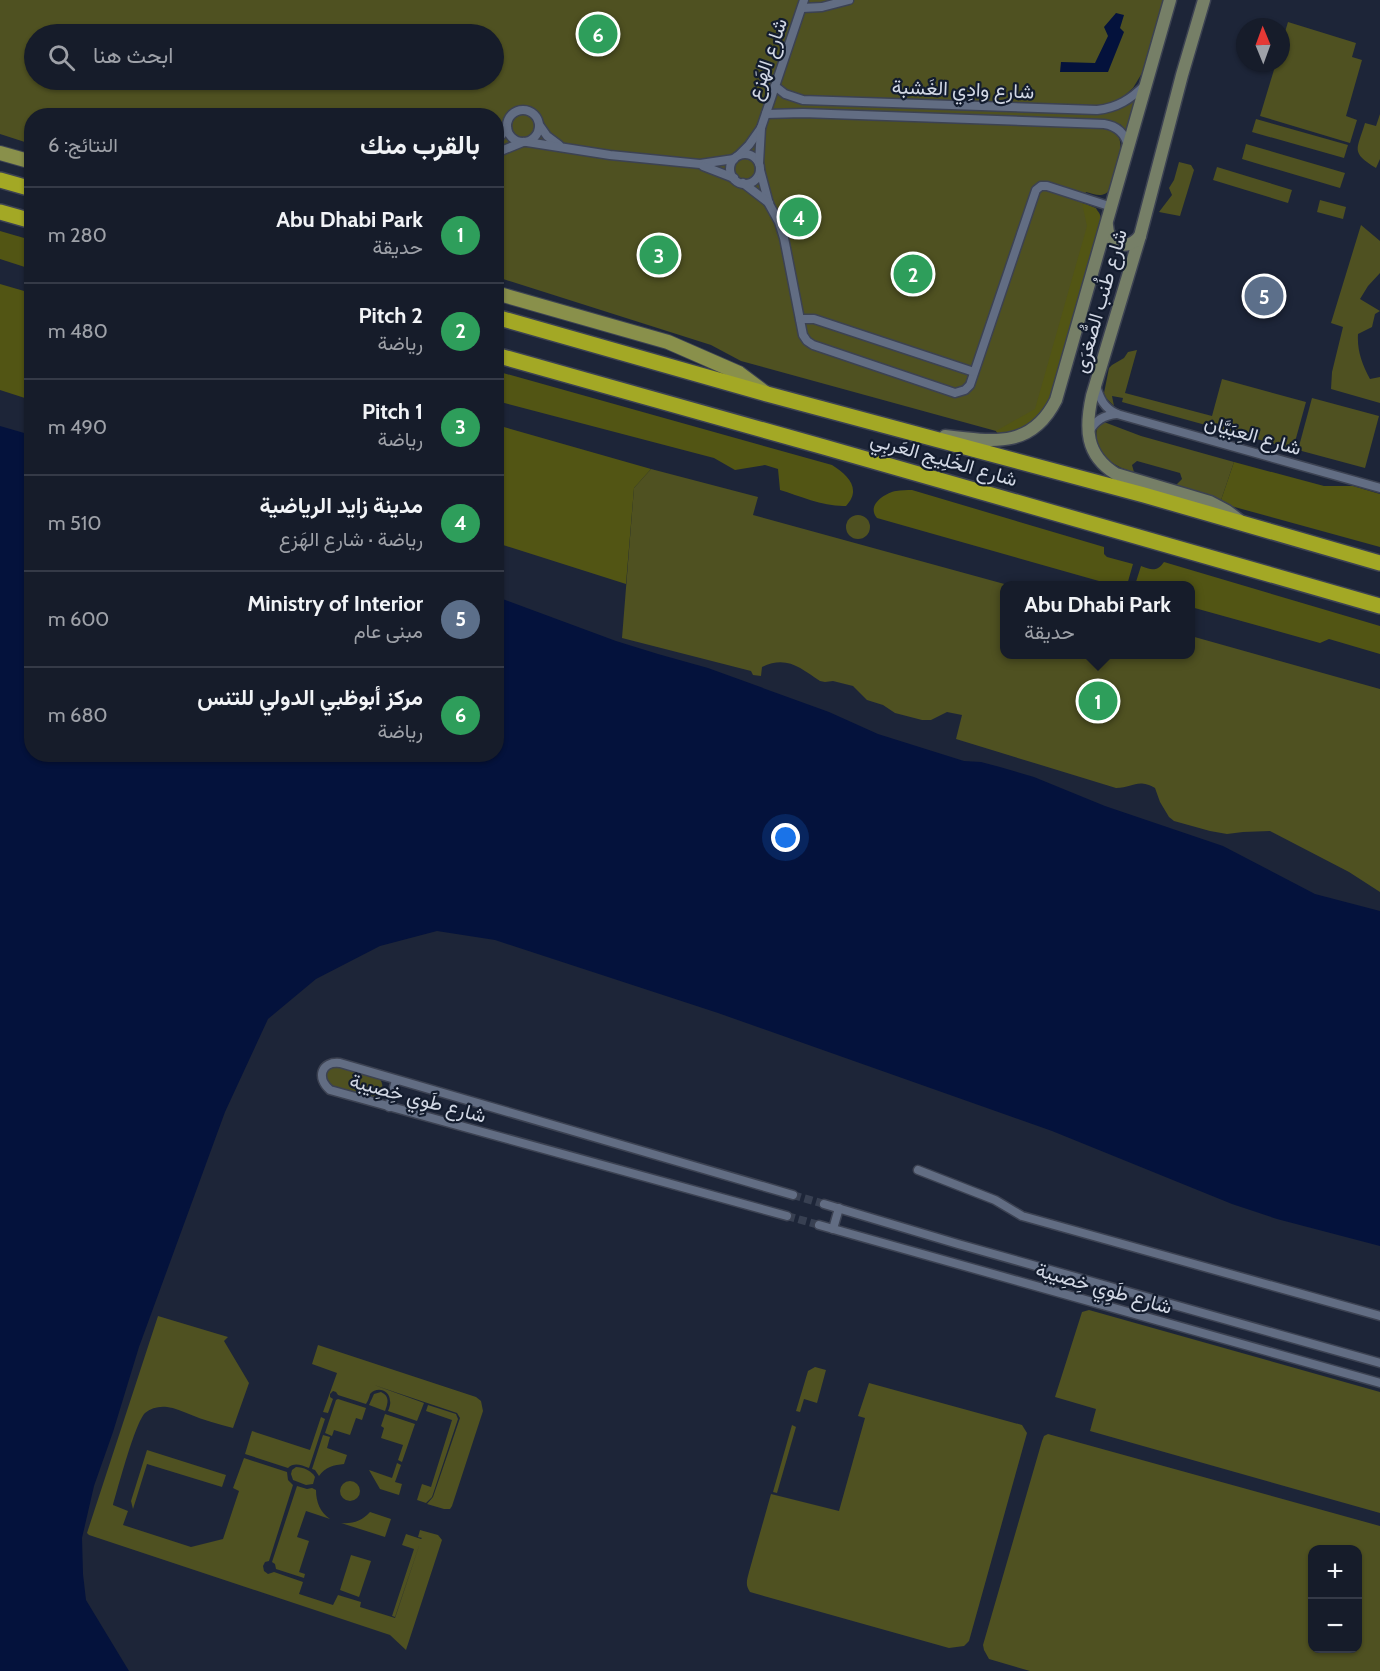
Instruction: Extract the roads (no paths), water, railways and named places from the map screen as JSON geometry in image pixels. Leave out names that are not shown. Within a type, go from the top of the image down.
[{"type":"highway","points":[[0,180],[24,187]]},
{"type":"highway","points":[[0,212],[24,219]]},
{"type":"highway","name":"شارع الخَلِيج العَربِي","points":[[504,319],[767,394],[1144,495],[1380,563]]},
{"type":"highway","name":"شارع الخَلِيج العَربِي","points":[[504,357],[1377,606]]},
{"type":"main road","points":[[0,153],[24,160]]},
{"type":"main road","points":[[504,295],[668,342],[729,368],[749,379],[767,394]]},
{"type":"street","points":[[803,4],[822,7],[849,0]]},
{"type":"street","name":"شارع طُنب الصُّغرَى","points":[[919,434],[1001,441],[1024,435],[1034,429],[1051,411],[1112,207],[1170,0]]},
{"type":"street","name":"شارع طُنب الصُّغرَى","points":[[1088,434],[1089,411],[1140,236],[1204,0]]},
{"type":"street","name":"شارع الهَزع","points":[[737,157],[761,128],[803,4]]},
{"type":"street","name":"شارع وادِي الغَشبة","points":[[775,86],[785,94],[803,100],[1097,110],[1119,105],[1146,85]]},
{"type":"street","points":[[504,132],[510,116],[516,111],[525,109],[536,115],[540,126],[551,140],[562,146]]},
{"type":"street","name":"شارع وادِي الغَشبة","points":[[766,114],[803,113],[1109,124],[1119,130],[1128,147]]},
{"type":"street","points":[[504,150],[535,138],[540,126]]},
{"type":"street","points":[[507,128],[512,138],[525,142],[610,155],[700,164],[746,154],[753,156],[760,167],[755,179],[749,183],[743,183]]},
{"type":"street","name":"شارع الهَزع","points":[[761,128],[760,167],[769,204]]},
{"type":"street","points":[[734,178],[730,169],[737,157]]},
{"type":"street","points":[[700,164],[743,183],[769,204],[782,230],[805,338],[813,345],[958,393],[970,385],[1038,188],[1047,186],[1112,207]]},
{"type":"street","points":[[1107,224],[1110,238],[1119,244],[1133,243],[1140,236]]},
{"type":"street","points":[[800,319],[814,319],[974,372]]},
{"type":"street","points":[[1096,385],[1104,405],[1117,414]]},
{"type":"street","points":[[1117,414],[1099,419],[1088,434],[1097,457],[1106,466],[1116,474],[1210,502],[1227,511],[1242,523]]},
{"type":"street","name":"شارع العِبَيَّان","points":[[1117,414],[1380,488]]},
{"type":"street","name":"شارع طَوِي خِصِيبة","points":[[787,1216],[330,1090],[322,1082],[323,1070],[329,1064],[340,1063],[793,1195]]},
{"type":"street","points":[[389,1107],[396,1080]]},
{"type":"street","points":[[918,1170],[995,1200],[1022,1216],[1380,1316]]},
{"type":"street","name":"شارع طَوِي خِصِيبة","points":[[824,1204],[1380,1363]]},
{"type":"street","points":[[833,1229],[839,1208]]},
{"type":"street","name":"شارع طَوِي خِصِيبة","points":[[819,1225],[1380,1383]]},
{"type":"water","points":[[1116,13],[1124,15],[1120,28],[1124,32],[1108,72],[1060,72],[1061,62],[1095,63],[1108,36],[1104,27]]},
{"type":"water","points":[[0,426],[24,433],[24,762],[504,762],[504,600],[616,641],[708,668],[829,712],[878,734],[964,761],[981,762],[1034,777],[1105,806],[1223,846],[1315,894],[1380,911],[1380,1246],[1277,1219],[1232,1204],[1052,1131],[718,1013],[495,940],[437,931],[380,946],[316,979],[268,1019],[225,1112],[139,1347],[94,1486],[82,1538],[86,1600],[129,1671],[0,1671]]},
{"type":"tunnel","points":[[793,1195],[824,1204]]},
{"type":"tunnel","points":[[787,1216],[819,1225]]},
{"type":"place","name":"مركز أبوظبي الدولي للتنس","points":[[598,34]]},
{"type":"place","name":"مدينة زايد الرياضية","points":[[799,217]]},
{"type":"place","name":"Pitch 1","points":[[659,255]]},
{"type":"place","name":"Pitch 2","points":[[913,274]]},
{"type":"place","name":"Ministry of Interior","points":[[1264,296]]},
{"type":"place","name":"Abu Dhabi Park","points":[[1098,701]]}]
